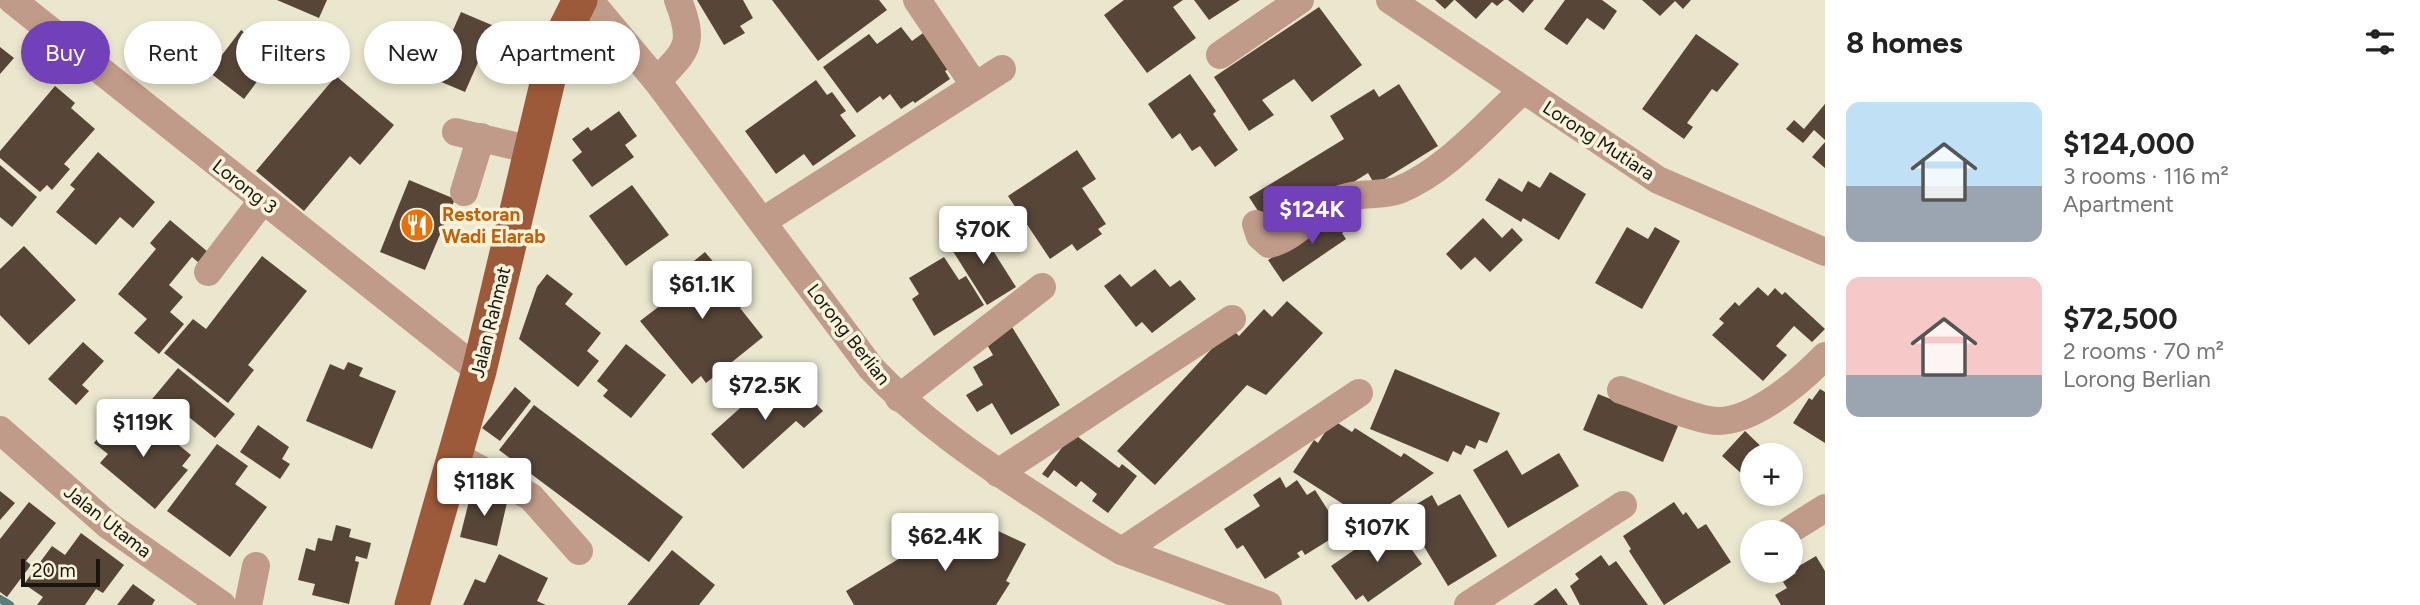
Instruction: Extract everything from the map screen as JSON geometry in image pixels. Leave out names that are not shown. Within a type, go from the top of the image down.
[{"type":"main road","name":"Jalan Rahmat","points":[[412,605],[479,371],[548,80],[563,34],[580,0]]},
{"type":"street","name":"Lorong 3","points":[[12,0],[479,371]]},
{"type":"street","name":"Lorong Berlian","points":[[589,0],[657,81],[872,368],[899,398],[998,473],[1122,551],[1268,605]]},
{"type":"street","points":[[657,81],[681,56],[687,41],[688,28],[678,0]]},
{"type":"street","points":[[917,0],[975,86]]},
{"type":"street","points":[[1220,55],[1300,0]]},
{"type":"street","name":"Lorong Mutiara","points":[[1390,0],[1658,180],[1825,252]]},
{"type":"street","points":[[763,221],[1002,69]]},
{"type":"street","points":[[1256,224],[1261,236],[1269,244],[1281,242],[1300,225],[1336,201],[1353,196],[1397,191],[1441,167],[1524,90]]},
{"type":"street","points":[[464,192],[469,134],[532,149]]},
{"type":"street","points":[[208,272],[263,200]]},
{"type":"street","points":[[899,398],[1042,287]]},
{"type":"street","points":[[998,473],[1232,319]]},
{"type":"street","points":[[1621,390],[1711,421],[1738,420],[1780,395],[1825,356]]},
{"type":"street","points":[[1122,551],[1359,393]]},
{"type":"street","name":"Jalan Utama","points":[[0,430],[108,525],[222,605]]},
{"type":"street","points":[[456,456],[531,497],[579,551]]},
{"type":"street","points":[[1468,605],[1623,505]]},
{"type":"street","points":[[1803,522],[1825,508]]},
{"type":"street","points":[[248,605],[256,566]]},
{"type":"building","points":[[277,0],[327,0],[319,18]]},
{"type":"building","points":[[697,0],[743,0],[753,18],[740,26],[745,33],[724,45]]},
{"type":"building","points":[[772,0],[879,0],[887,10],[818,61]]},
{"type":"building","points":[[1124,0],[1183,0],[1173,7],[1196,38],[1147,73],[1104,15]]},
{"type":"building","points":[[1194,0],[1240,0],[1209,20]]},
{"type":"building","points":[[1435,0],[1454,0],[1445,9]]},
{"type":"building","points":[[1455,0],[1504,0],[1497,6],[1492,2],[1476,19]]},
{"type":"building","points":[[1508,0],[1534,0],[1523,13]]},
{"type":"building","points":[[1565,0],[1602,0],[1617,11],[1604,30],[1587,18],[1567,45],[1544,29]]},
{"type":"building","points":[[1642,0],[1691,0],[1683,9],[1675,1],[1660,16]]},
{"type":"building","points":[[1319,7],[1362,65],[1312,102],[1294,79],[1262,100],[1274,115],[1249,131],[1214,77]]},
{"type":"building","points":[[461,12],[482,21],[476,21],[476,67],[465,92],[446,84],[462,84],[462,21],[457,21]]},
{"type":"building","points":[[901,27],[912,41],[930,28],[949,69],[945,71],[950,79],[915,103],[913,101],[901,109],[890,94],[883,100],[880,96],[857,113],[823,67],[869,34],[877,44]]},
{"type":"building","points":[[1696,34],[1739,64],[1717,92],[1712,89],[1687,123],[1693,127],[1684,139],[1642,109]]},
{"type":"building","points":[[236,37],[236,84],[255,84],[244,99],[222,82],[222,55]]},
{"type":"building","points":[[0,47],[14,58],[0,74]]},
{"type":"building","points":[[1190,74],[1216,111],[1213,114],[1238,150],[1215,167],[1200,146],[1192,151],[1180,133],[1172,139],[1148,104]]},
{"type":"building","points":[[816,80],[827,95],[832,92],[846,111],[840,115],[856,136],[813,166],[804,154],[776,174],[745,131]]},
{"type":"building","points":[[329,84],[345,84],[394,125],[360,165],[350,156],[304,211],[256,171]]},
{"type":"building","points":[[1399,84],[1438,146],[1375,185],[1368,173],[1272,233],[1249,197],[1344,139],[1330,116],[1374,89],[1379,97]]},
{"type":"building","points":[[55,86],[75,103],[71,108],[95,129],[64,164],[70,169],[52,190],[47,185],[40,192],[0,158],[0,151]]},
{"type":"building","points":[[1825,104],[1825,140],[1814,130],[1803,143],[1786,129],[1794,120],[1804,129]]},
{"type":"building","points":[[619,111],[637,136],[625,145],[634,157],[592,187],[572,160],[582,152],[572,139],[588,127],[591,131]]},
{"type":"building","points":[[1825,142],[1825,168],[1812,157]]},
{"type":"building","points":[[1077,150],[1096,179],[1082,188],[1106,224],[1098,229],[1102,234],[1077,251],[1072,244],[1050,259],[1008,196]]},
{"type":"building","points":[[98,152],[155,202],[133,228],[120,217],[96,245],[56,212],[75,189],[70,185]]},
{"type":"building","points":[[0,165],[37,197],[12,227],[0,217]]},
{"type":"building","points":[[1550,172],[1586,194],[1559,240],[1523,218],[1521,222],[1485,200],[1499,178],[1522,192],[1528,181],[1540,188]]},
{"type":"building","name":"Restoran Wadi Elarab","points":[[409,180],[455,199],[425,270],[380,252]]},
{"type":"building","points":[[632,185],[669,235],[626,266],[589,216]]},
{"type":"building","points":[[1345,210],[1356,224],[1342,233],[1346,239],[1283,282],[1268,260]]},
{"type":"building","points":[[1483,218],[1502,238],[1512,228],[1523,240],[1490,272],[1475,257],[1461,270],[1446,254]]},
{"type":"building","points":[[170,220],[208,252],[199,263],[192,257],[169,285],[183,297],[170,312],[184,324],[159,354],[134,333],[147,319],[118,294],[156,249],[150,243]]},
{"type":"building","points":[[978,227],[1016,287],[987,305],[949,245]]},
{"type":"building","points":[[1627,227],[1648,239],[1655,227],[1680,241],[1642,309],[1595,283]]},
{"type":"building","points":[[24,246],[76,300],[29,345],[0,315],[0,269]]},
{"type":"building","points":[[705,252],[747,302],[740,308],[763,337],[706,383],[701,376],[692,384],[640,321],[670,298],[662,287]]},
{"type":"building","points":[[262,256],[307,291],[248,365],[254,370],[228,403],[164,353],[193,319],[206,329]]},
{"type":"building","points":[[944,257],[959,280],[966,276],[984,305],[934,336],[912,299],[919,294],[909,278]]},
{"type":"building","points":[[1155,269],[1170,287],[1180,280],[1196,299],[1152,333],[1142,322],[1136,327],[1104,286],[1120,274],[1131,287]]},
{"type":"building","points":[[547,274],[573,294],[565,304],[601,333],[587,351],[599,361],[578,387],[519,339],[537,287]]},
{"type":"building","points":[[1758,287],[1768,296],[1775,288],[1782,295],[1785,292],[1825,329],[1812,342],[1794,326],[1776,346],[1787,355],[1763,381],[1712,335],[1724,323],[1719,319],[1735,302],[1739,306]]},
{"type":"building","points":[[1287,301],[1323,333],[1266,395],[1247,385],[1155,485],[1117,451],[1231,328],[1239,336],[1264,309],[1272,317]]},
{"type":"building","points":[[1012,327],[1060,405],[1011,435],[992,403],[977,412],[966,395],[983,385],[973,367],[993,355],[986,343]]},
{"type":"building","points":[[83,342],[104,361],[82,385],[89,391],[76,405],[48,379]]},
{"type":"building","points":[[626,344],[666,375],[631,418],[603,396],[608,390],[597,381]]},
{"type":"building","points":[[348,362],[363,368],[359,376],[396,391],[372,449],[306,421],[330,364],[344,370]]},
{"type":"building","points":[[178,368],[235,414],[215,438],[185,414],[170,432],[143,410]]},
{"type":"building","points":[[1395,369],[1500,413],[1487,443],[1479,440],[1475,449],[1466,445],[1461,455],[1453,451],[1448,462],[1370,429]]},
{"type":"building","points":[[794,380],[823,411],[804,428],[796,421],[743,469],[711,434],[757,393],[761,397],[776,384],[782,391]]},
{"type":"building","points":[[515,387],[531,401],[500,441],[482,428]]},
{"type":"building","points":[[1820,389],[1825,392],[1825,443],[1793,423],[1809,398],[1812,400]]},
{"type":"building","points":[[1598,394],[1678,426],[1663,462],[1583,430]]},
{"type":"building","points":[[534,405],[683,517],[649,562],[499,450]]},
{"type":"building","points":[[120,411],[151,437],[158,428],[191,455],[182,466],[188,470],[155,509],[100,463],[108,454],[94,443]]},
{"type":"building","points":[[1333,420],[1352,432],[1355,428],[1401,457],[1404,453],[1434,473],[1368,520],[1293,472],[1314,440],[1318,443]]},
{"type":"building","points":[[258,425],[289,447],[282,459],[290,464],[280,479],[240,452]]},
{"type":"building","points":[[1745,431],[1758,443],[1740,443],[1740,472],[1722,456]]},
{"type":"building","points":[[1073,433],[1119,468],[1122,464],[1137,476],[1108,513],[1092,501],[1097,494],[1081,481],[1076,487],[1054,470],[1048,478],[1042,474]]},
{"type":"building","points":[[217,444],[248,466],[235,484],[267,507],[230,557],[167,511]]},
{"type":"building","points":[[1507,450],[1522,475],[1559,453],[1579,486],[1508,528],[1473,470]]},
{"type":"building","points":[[1280,477],[1286,488],[1297,480],[1307,495],[1315,490],[1342,532],[1305,555],[1302,550],[1297,553],[1300,557],[1265,579],[1243,545],[1237,549],[1224,529],[1260,506],[1253,495]]},
{"type":"building","points":[[472,489],[508,498],[497,546],[460,537]]},
{"type":"building","points":[[0,491],[15,503],[0,520]]},
{"type":"building","points":[[1460,494],[1497,556],[1448,586],[1403,512],[1432,495],[1438,506]]},
{"type":"building","points":[[29,502],[56,523],[26,561],[31,565],[7,597],[0,592],[0,539]]},
{"type":"building","points":[[1674,502],[1683,515],[1686,512],[1698,529],[1706,524],[1731,562],[1664,605],[1629,551],[1631,549],[1623,536]]},
{"type":"building","points":[[981,523],[1026,544],[1006,581],[1010,583],[996,605],[854,605],[846,591],[946,530],[964,557]]},
{"type":"building","points":[[1393,523],[1422,564],[1368,602],[1363,595],[1356,600],[1331,566]]},
{"type":"building","points":[[336,525],[351,529],[349,537],[371,543],[367,559],[356,556],[355,561],[359,562],[349,604],[312,595],[315,584],[298,580],[306,548],[315,551],[318,538],[332,541]]},
{"type":"building","points":[[81,533],[124,565],[103,593],[96,589],[85,605],[37,605],[43,597],[24,584],[52,546],[65,555]]},
{"type":"building","points":[[672,550],[715,585],[699,605],[627,605]]},
{"type":"building","points":[[499,554],[548,578],[537,601],[546,605],[463,605],[475,579],[485,583]]},
{"type":"building","points":[[1601,555],[1609,566],[1616,561],[1648,605],[1580,605],[1570,586],[1579,579],[1575,574]]},
{"type":"building","points":[[1816,556],[1825,571],[1825,605],[1781,605],[1775,595],[1787,588],[1784,583],[1803,583],[1803,564]]},
{"type":"building","points":[[133,584],[155,600],[152,605],[117,605]]},
{"type":"building","points":[[1556,588],[1568,605],[1533,605]]},
{"type":"waterway","points":[[0,599],[10,605]]},
{"type":"place","name":"Restoran Wadi Elarab","points":[[417,225]]}]
